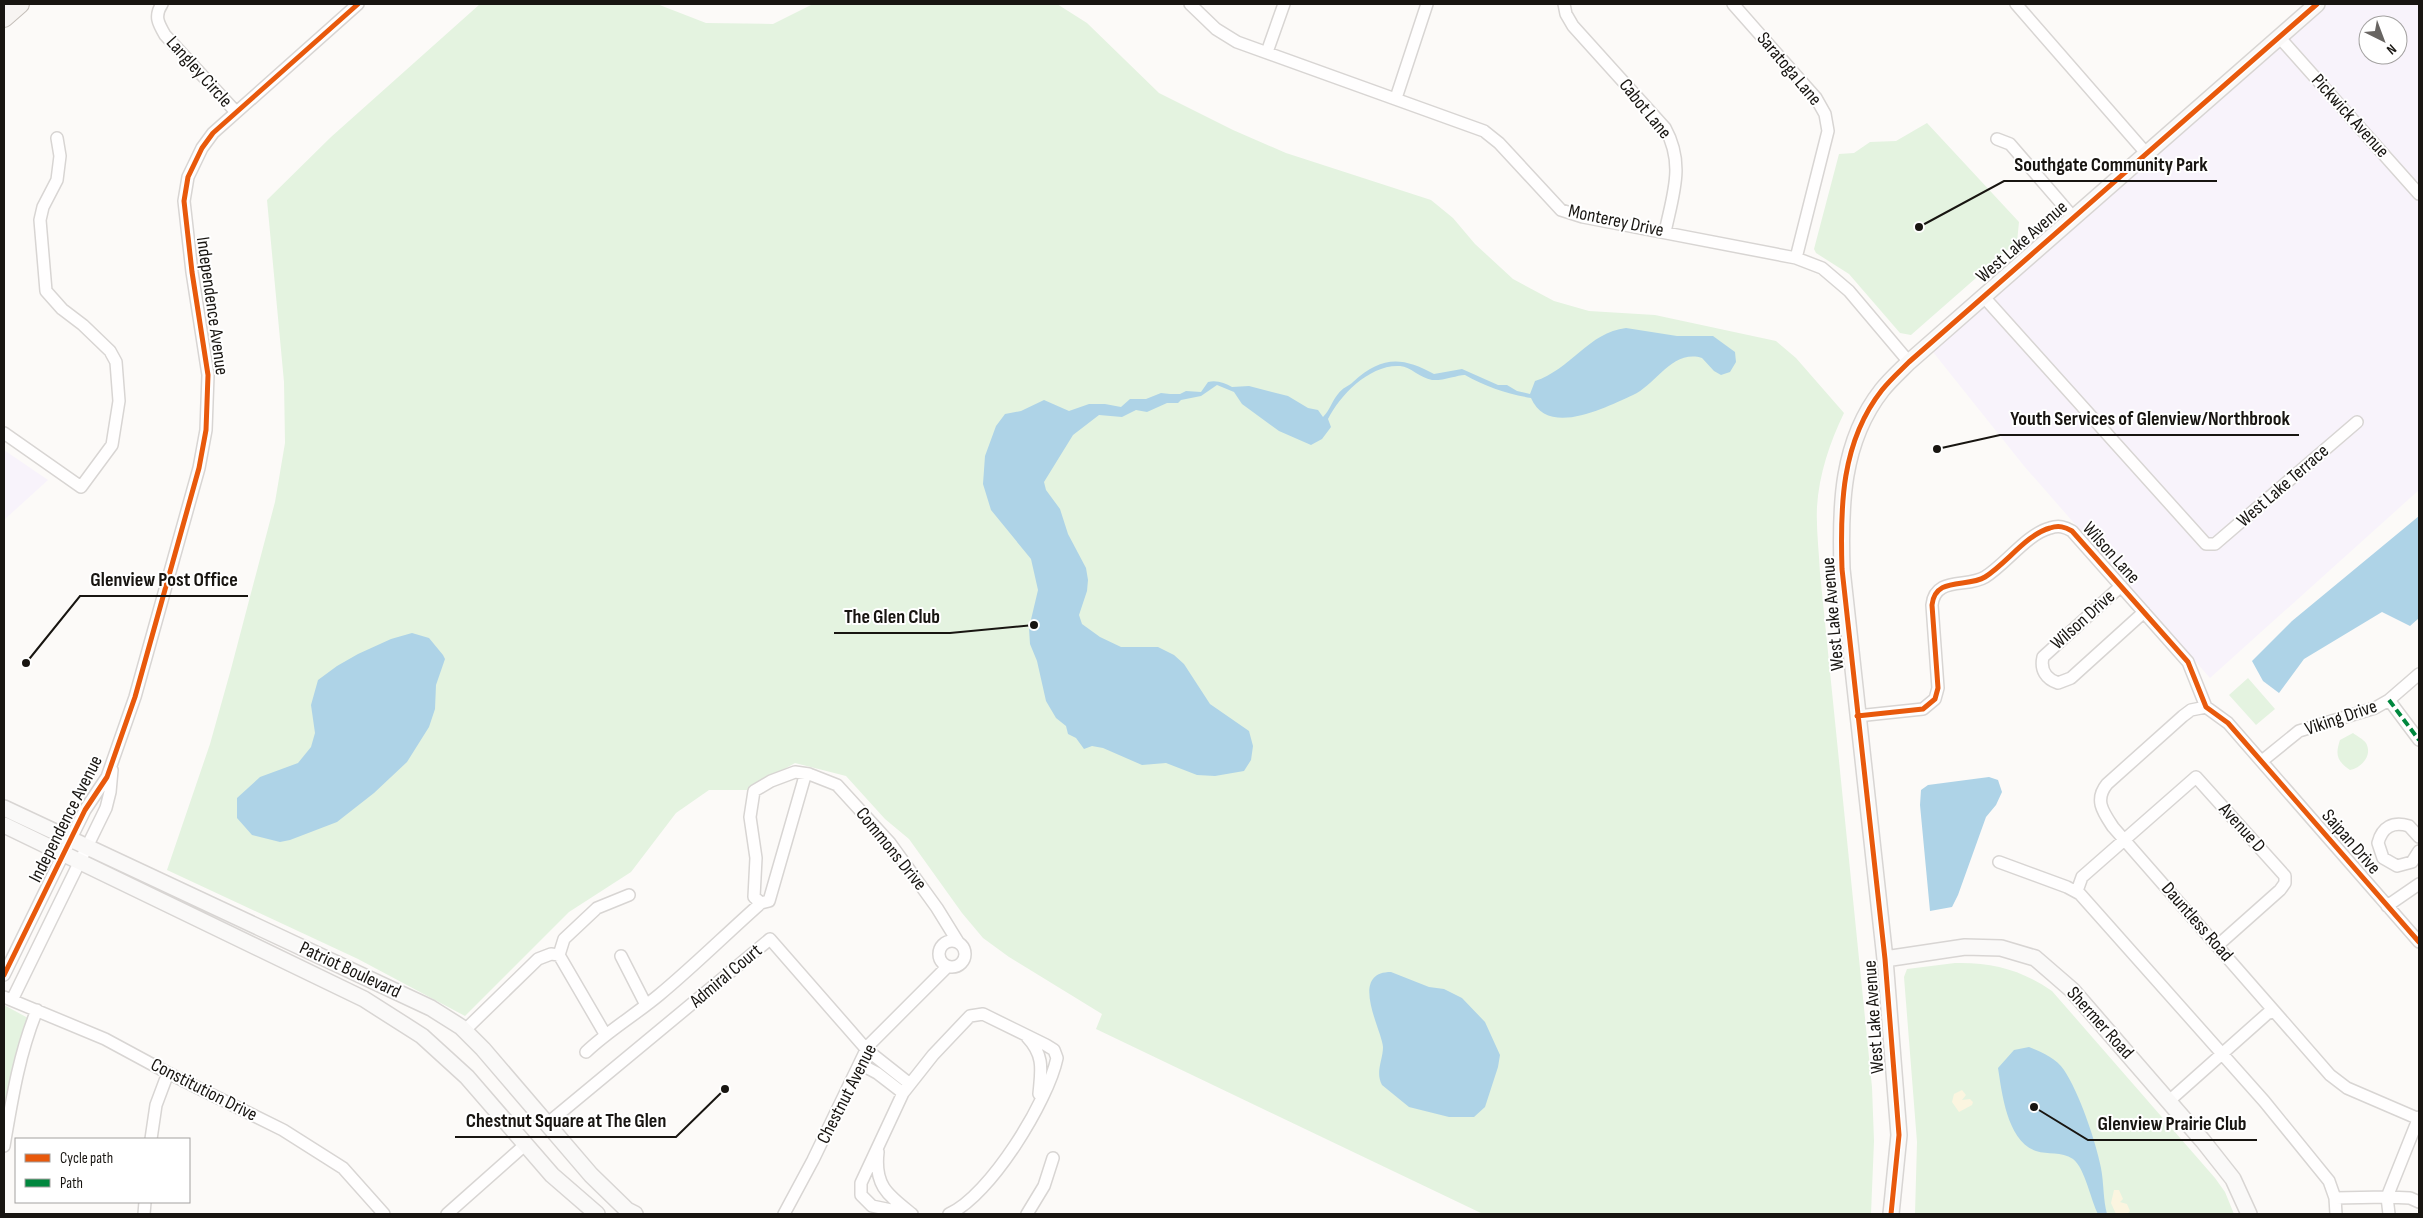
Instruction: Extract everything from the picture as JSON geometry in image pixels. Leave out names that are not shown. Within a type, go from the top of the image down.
[{"type":"main road","points":[[4,18],[20,4]]},
{"type":"street","name":"Langley Circle","points":[[162,4],[158,10],[157,22],[165,35],[236,112]]},
{"type":"street","name":"Independence Avenue","points":[[4,975],[92,798],[107,777],[135,697],[199,468],[206,430],[208,375],[187,231],[184,201],[188,177],[202,148],[213,133],[358,4]]},
{"type":"street","name":"Monterey Drive","points":[[1190,4],[1228,37],[1484,131],[1500,144],[1560,210],[1583,217],[1796,258],[1822,268],[1849,291],[1909,362]]},
{"type":"street","points":[[1267,52],[1284,4]]},
{"type":"street","points":[[1396,98],[1427,4]]},
{"type":"street","name":"Cabot Lane","points":[[1564,4],[1566,14],[1573,26],[1665,128],[1672,142],[1677,159],[1676,176],[1666,232]]},
{"type":"street","name":"Saratoga Lane","points":[[1733,4],[1816,98],[1825,114],[1828,131],[1796,258]]},
{"type":"street","points":[[2016,4],[2146,153]]},
{"type":"street","name":"West Lake Avenue","points":[[1892,1214],[1898,1135],[1885,959],[1857,716],[1842,560],[1840,516],[1847,461],[1862,425],[1882,390],[1909,362],[2317,4]]},
{"type":"street","name":"Pickwick Avenue","points":[[2280,38],[2419,194]]},
{"type":"street","points":[[4,433],[81,487],[112,445],[119,400],[116,362],[110,351],[83,325],[62,310],[46,290],[40,220],[43,207],[57,180],[60,156],[57,138]]},
{"type":"street","points":[[1997,139],[2010,144],[2072,217]]},
{"type":"street","name":"West Lake Terrace","points":[[1982,296],[2206,544],[2215,544],[2357,422]]},
{"type":"street","name":"Wilson Lane","points":[[1857,716],[1923,709],[1932,703],[1938,688],[1933,597],[1948,584],[1971,583],[1986,576],[2042,531],[2058,526],[2072,531],[2188,662],[2206,707]]},
{"type":"street","name":"Wilson Drive","points":[[2121,586],[2043,657],[2043,669],[2049,679],[2058,683],[2071,678],[2144,612]]},
{"type":"street","name":"Viking Drive","points":[[2262,761],[2299,731],[2354,715],[2389,700],[2419,674]]},
{"type":"street","points":[[2389,700],[2419,740]]},
{"type":"street","name":"Saipan Drive","points":[[2206,707],[2228,723],[2419,942]]},
{"type":"street","name":"Dauntless Road","points":[[2206,707],[2191,710],[2183,716],[2104,788],[2100,798],[2102,810],[2124,840],[2330,1075],[2347,1088],[2419,1118]]},
{"type":"street","name":"Independence Avenue","points":[[8,998],[109,799],[113,761]]},
{"type":"street","name":"Commons Drive","points":[[762,902],[754,897],[756,858],[750,817],[754,791],[771,781],[795,772],[809,774],[837,784],[890,843],[937,908],[958,942]]},
{"type":"street","points":[[586,1052],[605,1034],[617,1028],[646,1005],[762,902],[769,901],[805,776],[809,774]]},
{"type":"street","name":"Avenue D","points":[[2124,840],[2196,777],[2285,876],[2285,883],[2280,890],[2218,946]]},
{"type":"street","name":"Patriot Boulevard","points":[[4,808],[431,1008],[464,1031],[548,1123],[591,1175],[635,1214]]},
{"type":"street","points":[[2419,837],[2409,826],[2401,823],[2393,824],[2380,835],[2378,843],[2382,858],[2397,866],[2415,867],[2419,851]]},
{"type":"street","name":"Patriot Boulevard","points":[[4,825],[364,999],[422,1036],[467,1077],[552,1175],[597,1214]]},
{"type":"street","points":[[2078,892],[2082,877],[2124,840]]},
{"type":"street","points":[[1999,862],[2078,892],[2222,1054],[2329,1181],[2336,1214]]},
{"type":"street","points":[[2387,906],[2419,884]]},
{"type":"street","points":[[605,1034],[559,955],[564,939],[597,908],[629,895]]},
{"type":"street","name":"Admiral Court","points":[[548,1123],[770,939],[866,1050],[906,1089]]},
{"type":"street","points":[[946,967],[940,960],[939,951],[944,943],[958,942]]},
{"type":"street","name":"Chestnut Avenue","points":[[784,1214],[813,1160],[868,1046],[946,967],[959,966],[965,960],[966,951],[958,942]]},
{"type":"street","name":"Shermer Road","points":[[1885,959],[1965,947],[2001,948],[2035,958],[2072,990],[2169,1101],[2233,1179],[2250,1214]]},
{"type":"street","points":[[464,1031],[538,959],[551,954],[559,955]]},
{"type":"street","points":[[621,956],[646,1005]]},
{"type":"street","name":"Constitution Drive","points":[[8,998],[105,1039],[168,1073],[284,1130],[343,1168],[384,1214]]},
{"type":"street","points":[[4,1146],[15,1077],[37,1010]]},
{"type":"street","points":[[2169,1101],[2268,1013],[2274,1012]]},
{"type":"street","points":[[911,1214],[872,1206],[861,1195],[861,1183],[906,1089],[933,1055],[970,1016],[982,1014],[1054,1050],[1057,1058],[1055,1068],[1019,1141],[1004,1164],[976,1194],[958,1210],[949,1214]]},
{"type":"street","points":[[1023,1033],[1033,1043],[1042,1064],[1038,1103]]},
{"type":"street","points":[[860,1064],[906,1089]]},
{"type":"street","points":[[152,1138],[156,1105],[168,1073]]},
{"type":"street","points":[[2389,1214],[2387,1197],[2419,1118]]},
{"type":"street","points":[[447,1214],[526,1144]]},
{"type":"street","points":[[879,1145],[877,1162],[879,1182],[889,1197],[911,1214]]},
{"type":"street","points":[[1027,1214],[1044,1186],[1053,1158]]},
{"type":"street","name":"Chestnut Avenue","points":[[792,1214],[813,1160]]},
{"type":"street","points":[[2334,1198],[2410,1198],[2419,1202]]},
{"type":"shaded area","points":[[2326,4],[2419,4],[2419,490],[2210,678],[2024,466],[1933,352]]},
{"type":"shaded area","points":[[4,450],[48,480],[4,520]]},
{"type":"green space","points":[[480,4],[657,4],[706,23],[773,24],[813,4],[1057,4],[1087,23],[1159,93],[1233,130],[1286,153],[1431,200],[1453,218],[1475,244],[1513,279],[1554,301],[1589,311],[1655,315],[1776,341],[1796,358],[1844,413],[1834,435],[1823,470],[1818,495],[1817,523],[1820,573],[1872,1087],[1874,1141],[1871,1214],[1483,1214],[1096,1029],[1102,1014],[1009,957],[983,938],[962,913],[909,839],[885,819],[846,776],[795,763],[747,790],[709,790],[676,813],[631,872],[569,912],[465,1016],[358,959],[167,870],[210,744],[231,669],[275,502],[285,443],[284,382],[267,200],[331,137]]},
{"type":"green space","points":[[1927,123],[2019,222],[2017,242],[1911,335],[1900,333],[1849,274],[1816,253],[1814,249],[1839,154],[1854,153],[1870,142],[1896,141]]},
{"type":"green space","points":[[2248,678],[2275,709],[2256,725],[2229,695]]},
{"type":"green space","points":[[2353,733],[2366,743],[2368,752],[2362,764],[2350,770],[2340,761],[2338,750],[2340,740]]},
{"type":"green space","points":[[1955,963],[1982,964],[2006,969],[2029,978],[2052,991],[2215,1178],[2225,1192],[2234,1214],[1915,1214],[1917,1142],[1904,977],[1907,969]]},
{"type":"green space","points":[[4,1005],[28,1018],[28,1021],[4,1116]]},
{"type":"sand","points":[[1962,1090],[1966,1095],[1962,1100],[1970,1099],[1973,1102],[1972,1105],[1959,1112],[1952,1102],[1954,1094]]},
{"type":"sand","points":[[2114,1190],[2119,1190],[2123,1199],[2120,1202],[2127,1204],[2130,1211],[2127,1214],[2116,1214],[2111,1203]]},
{"type":"water","points":[[1626,328],[1677,336],[1713,336],[1735,352],[1736,362],[1730,372],[1721,375],[1714,371],[1702,358],[1691,357],[1682,359],[1673,363],[1633,395],[1593,412],[1564,418],[1550,416],[1539,410],[1531,398],[1497,390],[1465,375],[1432,380],[1404,367],[1389,367],[1367,376],[1348,391],[1328,419],[1331,427],[1322,439],[1311,445],[1279,431],[1242,404],[1234,392],[1217,385],[1201,396],[1181,400],[1178,403],[1167,403],[1147,412],[1136,410],[1122,417],[1099,415],[1073,435],[1044,482],[1046,490],[1060,509],[1068,534],[1086,568],[1087,591],[1079,615],[1082,624],[1100,637],[1121,647],[1158,647],[1174,655],[1184,664],[1210,704],[1249,731],[1253,746],[1251,760],[1244,771],[1215,776],[1197,775],[1166,763],[1142,765],[1103,748],[1092,746],[1084,749],[1076,738],[1068,734],[1066,726],[1056,718],[1046,701],[1037,661],[1030,644],[1029,628],[1038,590],[1031,559],[991,510],[983,484],[985,456],[996,426],[1005,414],[1021,411],[1044,400],[1069,411],[1089,404],[1121,407],[1130,399],[1146,399],[1161,393],[1201,392],[1208,382],[1215,381],[1232,387],[1249,386],[1288,396],[1308,408],[1318,410],[1323,417],[1341,390],[1374,367],[1383,363],[1393,362],[1412,364],[1434,374],[1462,369],[1498,385],[1507,385],[1517,391],[1530,394],[1535,381],[1559,369],[1601,336]]},
{"type":"water","points":[[2419,516],[2419,618],[2410,626],[2382,612],[2304,659],[2279,693],[2263,681],[2252,661],[2292,621]]},
{"type":"water","points":[[412,633],[429,638],[445,659],[436,685],[435,709],[429,727],[407,762],[374,793],[337,822],[280,842],[252,835],[237,818],[237,798],[260,777],[298,763],[311,747],[315,733],[311,705],[318,680],[358,654],[391,639]]},
{"type":"water","points":[[1989,777],[1998,780],[2002,792],[1996,805],[1986,817],[1958,895],[1952,907],[1930,911],[1920,805],[1921,790],[1928,785]]},
{"type":"water","points":[[1391,972],[1429,987],[1444,989],[1462,998],[1485,1022],[1500,1055],[1485,1107],[1474,1117],[1449,1117],[1409,1107],[1382,1085],[1379,1071],[1383,1047],[1370,1003],[1369,991],[1371,981],[1378,975]]},
{"type":"water","points":[[2029,1047],[2057,1062],[2070,1079],[2091,1131],[2099,1157],[2107,1214],[2098,1214],[2081,1170],[2073,1159],[2064,1155],[2036,1151],[2026,1146],[2012,1127],[2004,1103],[1998,1068],[2014,1050]]},
{"type":"marked path","points":[[2389,700],[2419,740]]},
{"type":"cycle path","points":[[4,975],[85,810],[107,777],[135,697],[199,468],[206,430],[208,375],[192,272],[184,201],[188,177],[202,148],[213,133],[358,4]]},
{"type":"cycle path","points":[[1891,1214],[1899,1135],[1885,959],[1842,569],[1843,499],[1851,453],[1858,431],[1868,410],[1882,390],[1909,362],[2317,4]]},
{"type":"cycle path","points":[[1857,716],[1923,709],[1935,699],[1938,688],[1932,605],[1934,596],[1945,586],[1970,582],[1985,577],[2041,531],[2056,527],[2067,528],[2072,531],[2188,662],[2206,707],[2228,723],[2419,942]]},
{"type":"place","name":"Southgate Community Park","points":[[1919,227]]},
{"type":"place","name":"Youth Services of Glenview/Northbrook","points":[[1937,449]]},
{"type":"place","name":"The Glen Club","points":[[1034,625]]},
{"type":"place","name":"Glenview Post Office","points":[[26,663]]},
{"type":"place","name":"Chestnut Square at The Glen","points":[[725,1089]]},
{"type":"place","name":"Glenview Prairie Club","points":[[2034,1107]]}]
